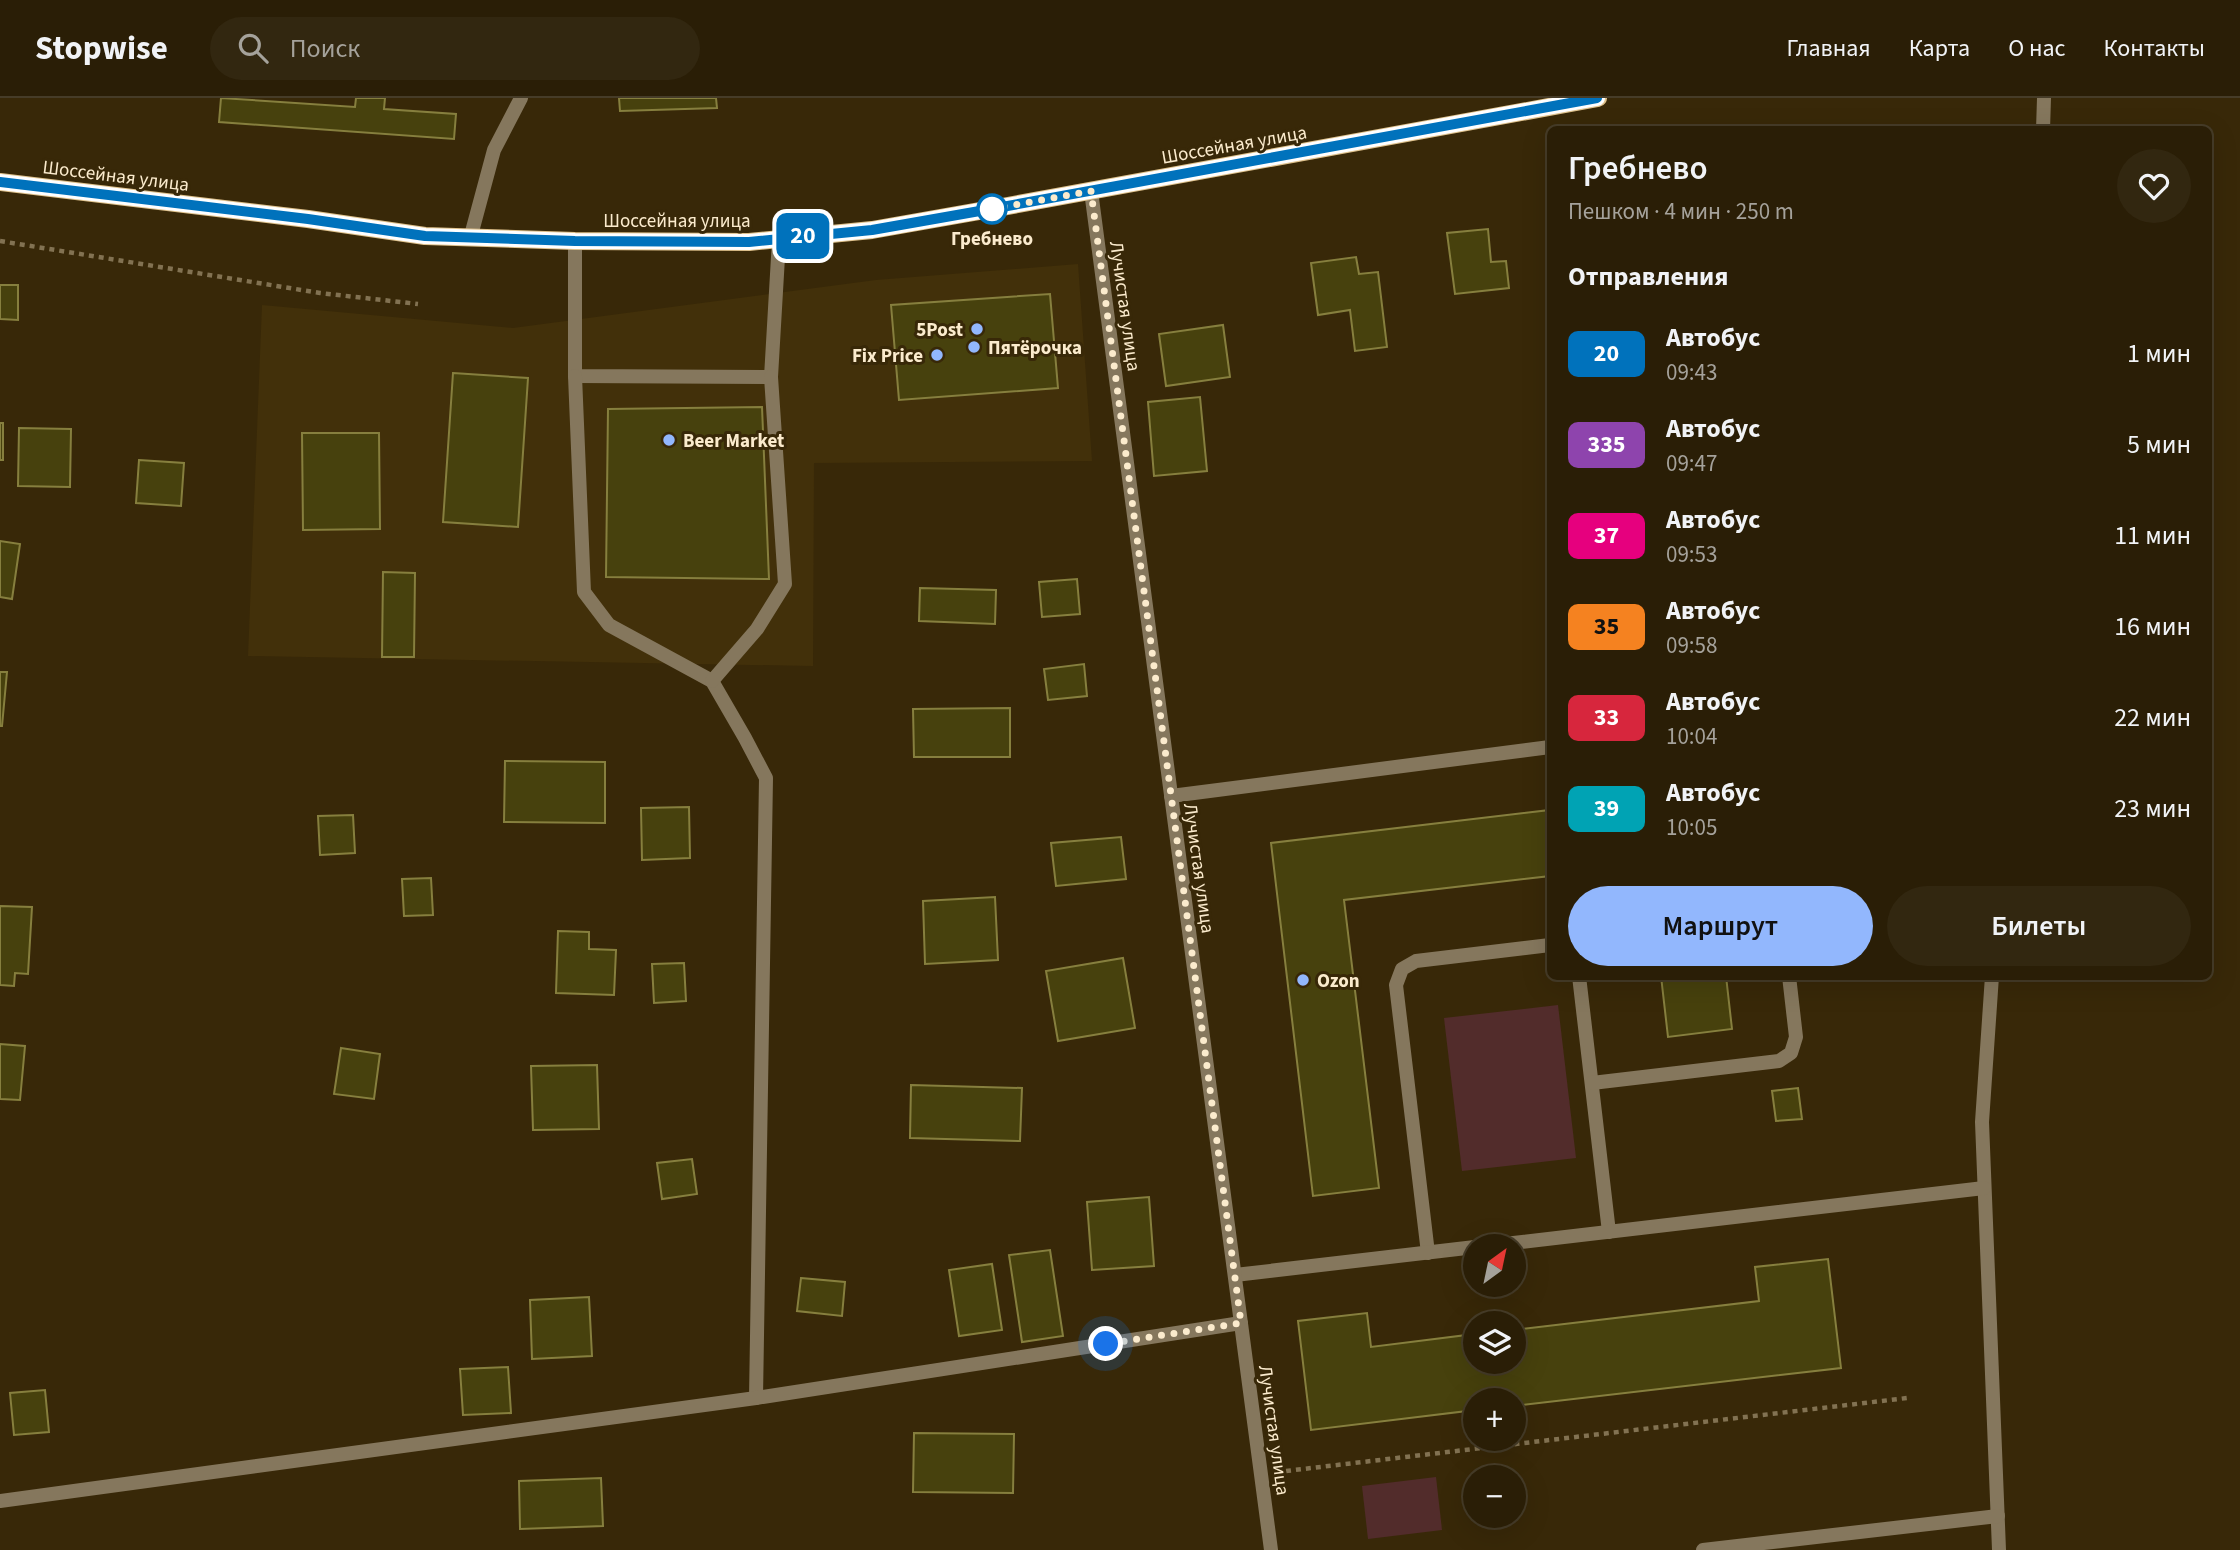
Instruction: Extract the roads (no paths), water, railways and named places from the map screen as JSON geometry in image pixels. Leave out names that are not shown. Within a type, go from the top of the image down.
[{"type":"main road","name":"Шоссейная улица","points":[[0,182],[308,219],[409,235],[470,239],[749,242],[872,230],[1598,98]]},
{"type":"street","points":[[470,239],[494,150],[521,98]]},
{"type":"street","points":[[2043,126],[2045,98]]},
{"type":"street","name":"Лучистая улица","points":[[1091,191],[1271,1550]]},
{"type":"street","points":[[712,681],[757,629],[785,584],[771,377],[779,240]]},
{"type":"street","points":[[575,241],[575,376],[584,592],[609,625],[712,681],[766,778],[756,1398]]},
{"type":"street","points":[[575,376],[771,377]]},
{"type":"street","points":[[1171,796],[1547,747]]},
{"type":"street","points":[[1428,1253],[1396,985],[1402,969],[1416,961],[1547,945]]},
{"type":"street","points":[[1579,980],[1609,1231]]},
{"type":"street","points":[[1591,1083],[1779,1061],[1791,1053],[1796,1037],[1789,980]]},
{"type":"street","points":[[1992,980],[1982,1122],[1999,1550]]},
{"type":"street","points":[[1526,1241],[1984,1188]]},
{"type":"street","points":[[1235,1275],[1463,1249]]},
{"type":"street","points":[[0,1500],[756,1398],[1241,1323]]},
{"type":"street","points":[[1703,1550],[1998,1516]]},
{"type":"place","name":"Гребнево","points":[[992,209]]},
{"type":"place","name":"5Post","points":[[977,329]]},
{"type":"place","name":"Пятёрочка","points":[[974,347]]},
{"type":"place","name":"Fix Price","points":[[937,355]]},
{"type":"place","name":"Beer Market","points":[[669,440]]},
{"type":"place","name":"Ozon","points":[[1303,980]]}]
